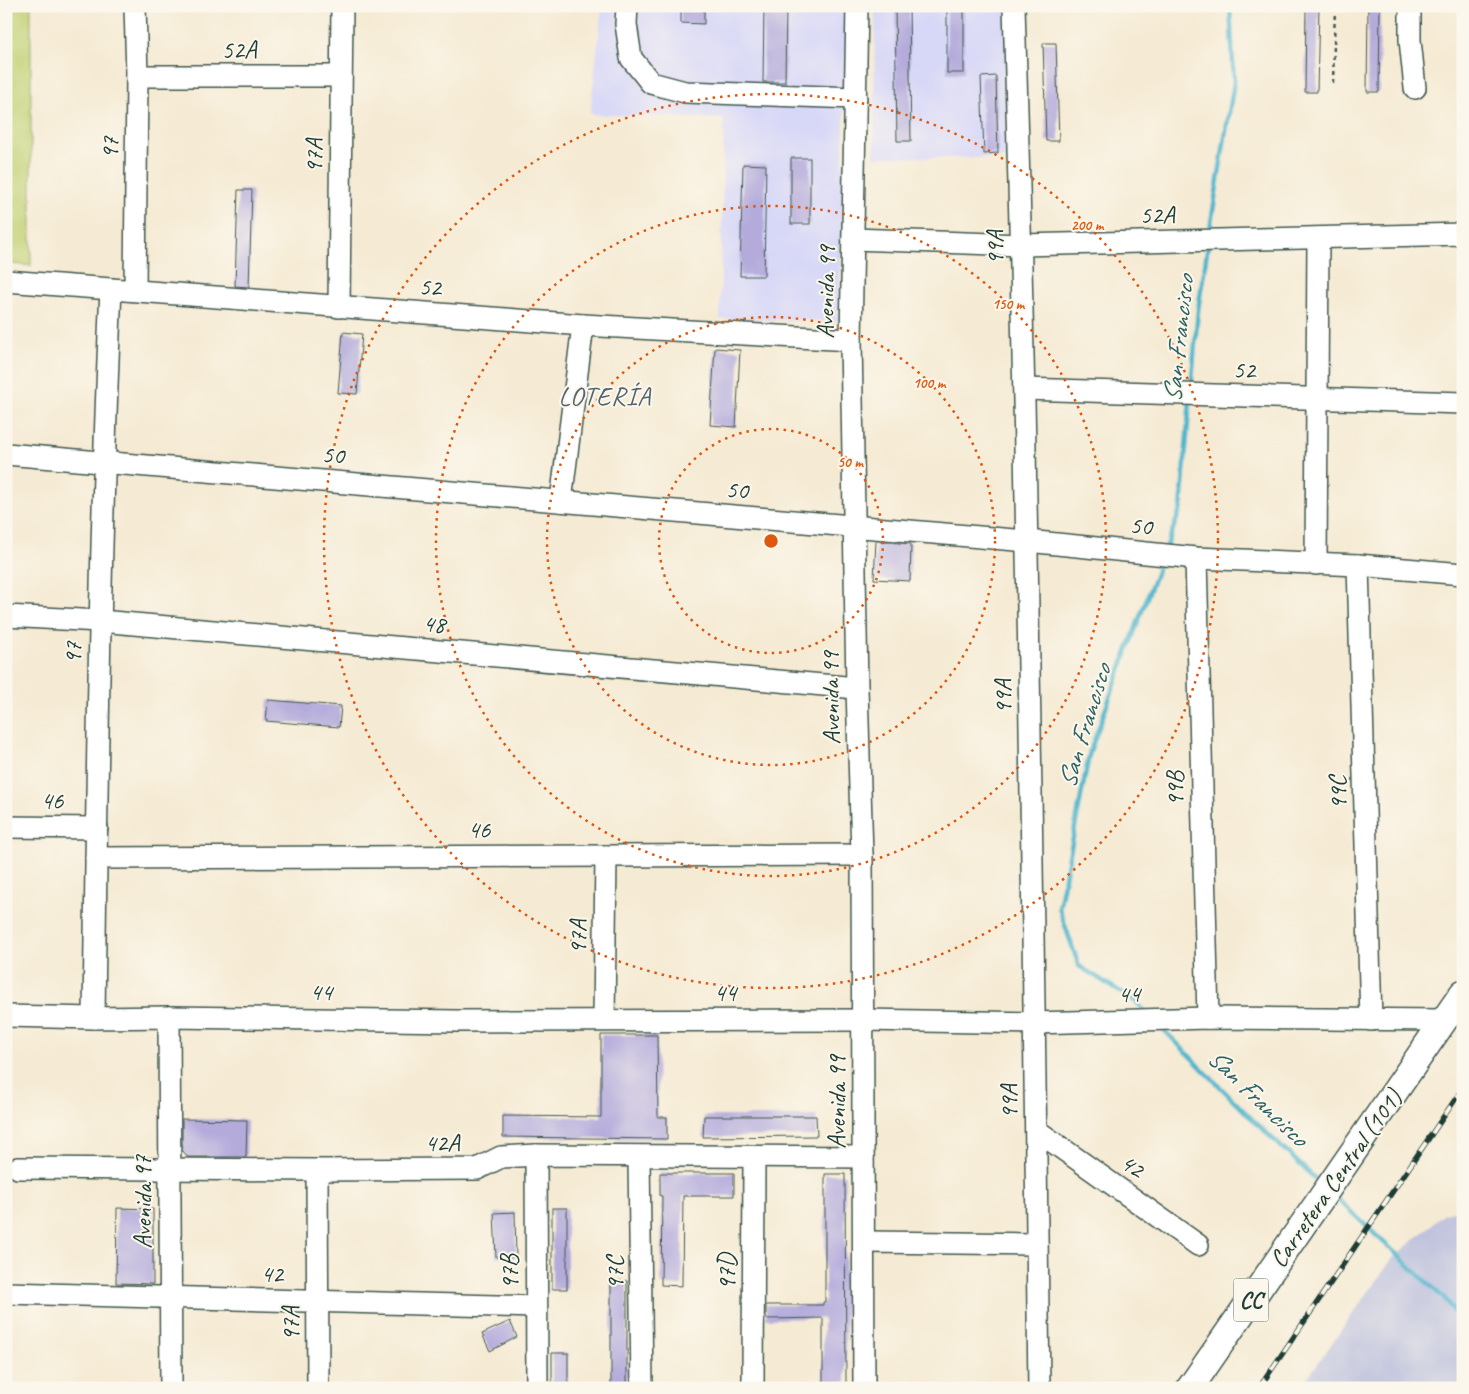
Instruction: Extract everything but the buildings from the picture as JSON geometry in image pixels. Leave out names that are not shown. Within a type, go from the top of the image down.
[{"type":"main road","name":"Carretera Central (101)","points":[[1190,1388],[1463,993]]},
{"type":"street","name":"97","points":[[135,290],[136,6]]},
{"type":"street","name":"97A","points":[[339,307],[342,6]]},
{"type":"street","points":[[627,6],[626,24],[631,58],[651,83],[685,92],[856,98]]},
{"type":"street","name":"Avenida 99","points":[[857,6],[851,340],[862,855],[864,1388]]},
{"type":"street","name":"99A","points":[[1014,6],[1022,245],[1039,1388]]},
{"type":"street","points":[[1410,6],[1410,40],[1415,88]]},
{"type":"street","name":"52A","points":[[137,76],[342,76]]},
{"type":"street","name":"52A","points":[[853,239],[1022,245],[1463,234]]},
{"type":"street","points":[[1316,564],[1318,238]]},
{"type":"street","name":"52","points":[[6,281],[583,325],[851,340]]},
{"type":"street","name":"97","points":[[94,1018],[100,621],[104,462],[112,289]]},
{"type":"street","points":[[561,501],[583,325]]},
{"type":"street","name":"52","points":[[1024,389],[1463,403]]},
{"type":"street","name":"50","points":[[6,454],[1027,541],[1196,558],[1358,565],[1463,574]]},
{"type":"street","name":"99B","points":[[1196,558],[1208,1018]]},
{"type":"street","name":"99C","points":[[1358,565],[1372,1020]]},
{"type":"street","name":"48","points":[[6,616],[100,621],[857,688]]},
{"type":"street","name":"46","points":[[6,827],[97,828]]},
{"type":"street","name":"46","points":[[96,858],[862,855]]},
{"type":"street","name":"97A","points":[[604,1019],[606,856]]},
{"type":"street","name":"44","points":[[6,1016],[94,1018],[169,1016],[457,1021],[604,1019],[1034,1023],[1208,1018],[1444,1020]]},
{"type":"street","name":"Avenida 97","points":[[169,1016],[171,1388]]},
{"type":"street","name":"42","points":[[1036,1130],[1198,1245]]},
{"type":"street","name":"42A","points":[[18,1168],[477,1169],[501,1157],[536,1155],[863,1157]]},
{"type":"street","name":"97B","points":[[536,1155],[537,1388]]},
{"type":"street","name":"97C","points":[[640,1156],[642,1388]]},
{"type":"street","name":"97D","points":[[753,1388],[754,1156]]},
{"type":"street","name":"97A","points":[[318,1170],[318,1388]]},
{"type":"street","points":[[864,1242],[1038,1244]]},
{"type":"street","name":"42","points":[[6,1293],[536,1307]]},
{"type":"path","points":[[1332,83],[1335,6]]},
{"type":"shaded area","points":[[602,6],[847,6],[839,321],[720,319],[724,119],[590,114]]},
{"type":"shaded area","points":[[875,6],[1007,6],[1006,158],[874,157]]},
{"type":"shaded area","points":[[1463,1207],[1463,1388],[1300,1388],[1392,1259],[1443,1215]]},
{"type":"green space","points":[[6,6],[31,6],[31,266],[6,263]]},
{"type":"waterway","name":"San Francisco","points":[[1209,235],[1234,82],[1230,6]]},
{"type":"waterway","name":"San Francisco","points":[[1191,389],[1198,310],[1208,245]]},
{"type":"waterway","name":"San Francisco","points":[[1166,548],[1181,508],[1190,399]]},
{"type":"waterway","name":"San Francisco","points":[[1146,1012],[1135,1001],[1079,966],[1059,908],[1090,751],[1161,560]]},
{"type":"waterway","name":"San Francisco","points":[[1161,1027],[1256,1123],[1321,1184]]},
{"type":"waterway","name":"San Francisco","points":[[1334,1196],[1448,1302],[1463,1326]]},
{"type":"railway","points":[[1259,1388],[1463,1088]]},
{"type":"district","name":"LOTERÍA","points":[[605,396]]}]
